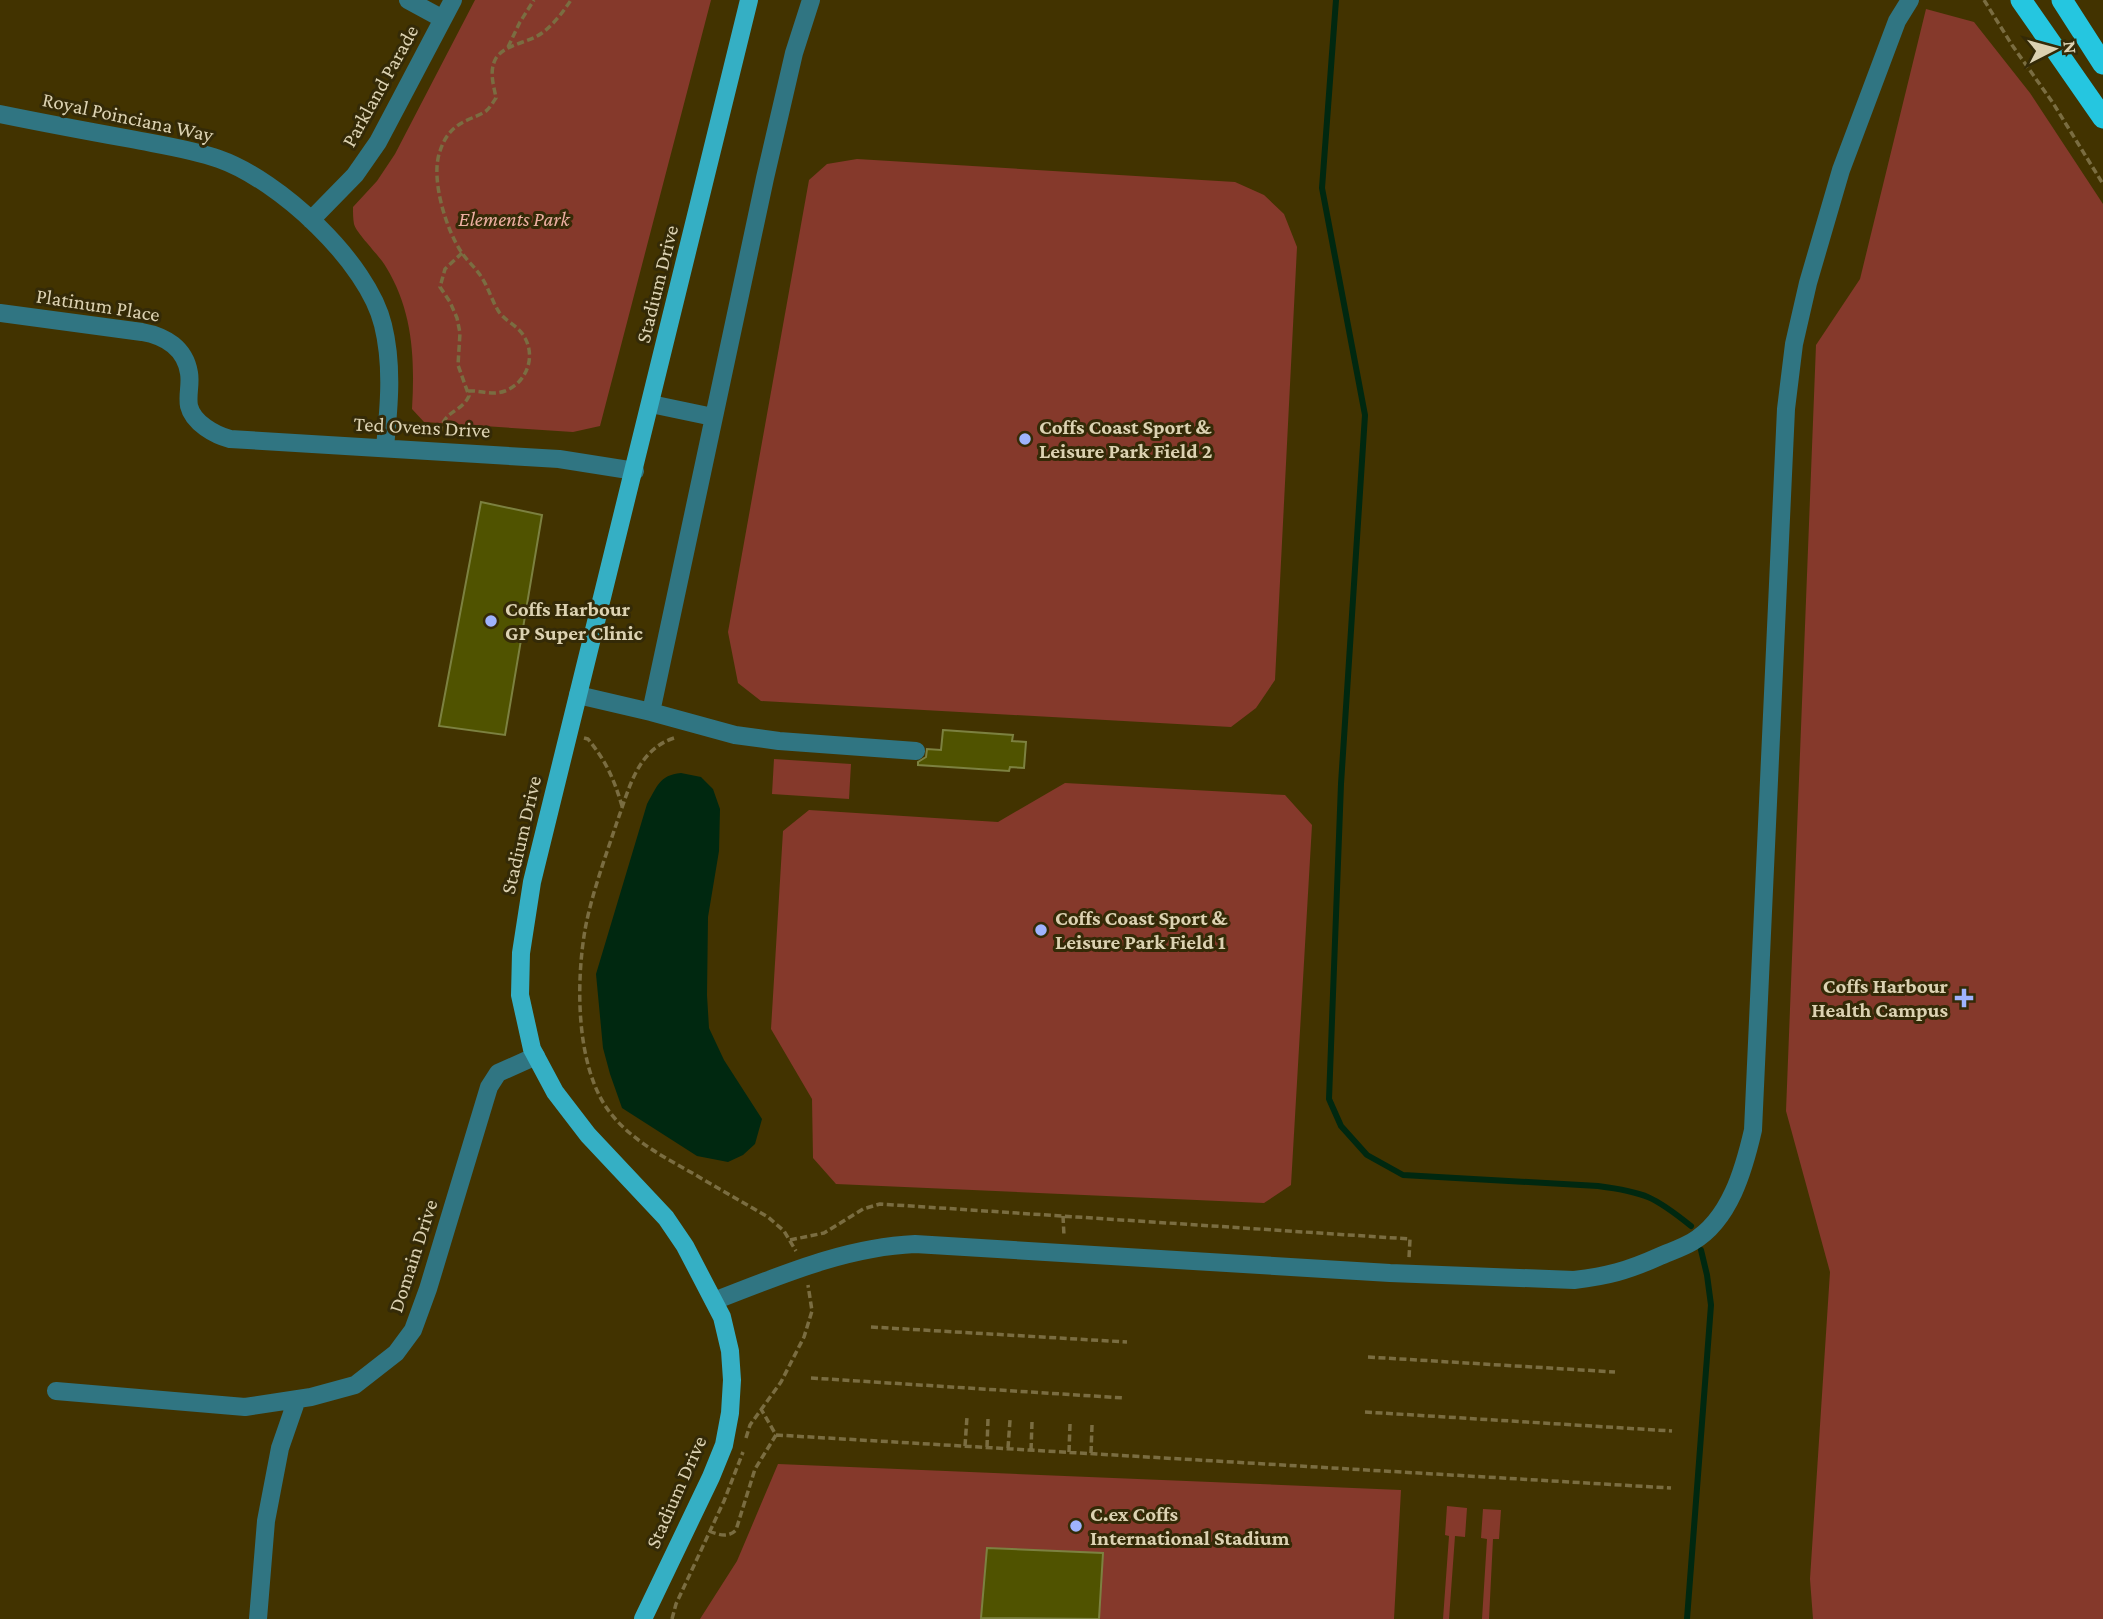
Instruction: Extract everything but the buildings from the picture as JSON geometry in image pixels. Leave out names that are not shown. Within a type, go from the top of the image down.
[{"type":"highway","points":[[2021,0],[2103,118]]},
{"type":"highway","points":[[2062,0],[2103,64]]},
{"type":"main road","name":"Stadium Drive","points":[[643,1619],[724,1445],[730,1413],[731,1360],[722,1317],[685,1246],[666,1218],[588,1135],[555,1092],[532,1049],[520,995],[520,953],[531,882],[635,471],[749,0]]},
{"type":"street","points":[[408,0],[443,19]]},
{"type":"street","name":"Parkland Parade","points":[[311,220],[355,175],[378,142],[453,0]]},
{"type":"street","points":[[651,712],[791,66],[811,0]]},
{"type":"street","points":[[714,1301],[844,1254],[885,1245],[905,1244],[1390,1273],[1574,1280],[1627,1271],[1693,1242],[1709,1229],[1739,1183],[1754,1130],[1786,409],[1794,344],[1808,283],[1842,170],[1897,21],[1910,0]]},
{"type":"street","name":"Royal Poinciana Way","points":[[0,114],[184,149],[217,158],[259,177],[311,220],[363,279],[383,322],[389,362],[385,447]]},
{"type":"street","name":"Platinum Place","points":[[0,313],[163,337],[180,352],[185,362],[189,371],[188,404],[209,430]]},
{"type":"street","points":[[651,404],[713,417]]},
{"type":"street","name":"Ted Ovens Drive","points":[[209,430],[230,439],[559,458],[635,471]]},
{"type":"street","points":[[578,695],[768,740],[916,751]]},
{"type":"street","name":"Domain Drive","points":[[56,1391],[245,1406],[312,1397],[355,1385],[396,1353],[413,1330],[489,1087],[498,1073],[536,1056]]},
{"type":"street","points":[[1372,1287],[1390,1273]]},
{"type":"street","points":[[258,1619],[266,1521],[280,1448],[297,1399]]},
{"type":"path","points":[[468,391],[491,394],[511,388],[523,377],[530,351],[522,332],[500,314],[482,278],[462,253],[442,208],[437,161],[452,129],[461,122],[486,112],[496,98],[492,82],[495,61],[507,49],[534,0]]},
{"type":"path","points":[[507,49],[540,35],[561,15],[571,0]]},
{"type":"path","points":[[1984,0],[2103,184]]},
{"type":"path","points":[[440,433],[443,422],[450,413],[470,396],[458,365],[458,322],[440,286],[445,269],[462,253]]},
{"type":"path","points":[[569,733],[588,739],[595,748],[614,779],[623,807]]},
{"type":"path","points":[[681,736],[666,741],[649,752],[637,769],[588,917],[582,952],[581,1014],[586,1055],[592,1077],[606,1107],[625,1129],[665,1158],[777,1223],[798,1254]]},
{"type":"path","points":[[790,1240],[824,1233],[863,1209],[880,1204],[1410,1238],[1409,1263]]},
{"type":"path","points":[[1063,1216],[1064,1241]]},
{"type":"path","points":[[746,1441],[750,1425],[781,1382],[804,1337],[812,1311],[810,1291]]},
{"type":"path","points":[[871,1327],[1127,1342]]},
{"type":"path","points":[[1368,1357],[1615,1372]]},
{"type":"path","points":[[811,1378],[1124,1398]]},
{"type":"path","points":[[761,1409],[776,1435]]},
{"type":"path","points":[[1365,1412],[1672,1431]]},
{"type":"path","points":[[965,1446],[967,1418]]},
{"type":"path","points":[[987,1447],[988,1419]]},
{"type":"path","points":[[1008,1448],[1010,1420]]},
{"type":"path","points":[[1031,1450],[1032,1422]]},
{"type":"path","points":[[1069,1452],[1070,1424]]},
{"type":"path","points":[[1091,1453],[1092,1426]]},
{"type":"path","points":[[776,1435],[1671,1488]]},
{"type":"path","points":[[709,1531],[726,1535],[736,1530],[755,1469],[776,1435]]},
{"type":"path","points":[[672,1619],[676,1604],[724,1501],[744,1449]]},
{"type":"green space","name":"Elements Park","points":[[475,0],[711,0],[600,426],[573,432],[424,422],[412,409],[412,354],[402,301],[386,267],[354,224],[353,207],[377,181],[395,154]]},
{"type":"green space","name":"Coffs Harbour Health Campus","points":[[1926,9],[1974,22],[2030,93],[2103,204],[2103,1619],[1813,1619],[1810,1579],[1830,1272],[1786,1111],[1816,345],[1860,279]]},
{"type":"green space","name":"Coffs Coast Sport & Leisure Park Field 2","points":[[857,159],[1235,182],[1264,195],[1284,214],[1297,247],[1275,680],[1256,708],[1231,727],[761,701],[738,683],[728,632],[809,180],[827,164]]},
{"type":"green space","points":[[774,759],[851,764],[849,799],[772,794]]},
{"type":"green space","name":"Coffs Coast Sport & Leisure Park Field 1","points":[[1065,783],[1285,795],[1312,825],[1291,1185],[1264,1203],[836,1184],[813,1158],[812,1099],[771,1029],[783,831],[809,810],[998,822]]},
{"type":"green space","name":"C.ex Coffs International Stadium","points":[[778,1464],[1401,1490],[1394,1619],[700,1619],[737,1561]]},
{"type":"green space","points":[[1447,1506],[1467,1508],[1465,1537],[1455,1536],[1449,1619],[1443,1619],[1449,1536],[1445,1535]]},
{"type":"green space","points":[[1483,1509],[1501,1510],[1499,1539],[1493,1539],[1489,1619],[1482,1619],[1487,1539],[1481,1538]]},
{"type":"shaded area","points":[[681,773],[701,777],[713,789],[720,809],[719,851],[708,917],[709,1028],[724,1060],[762,1119],[755,1144],[743,1155],[728,1162],[697,1156],[622,1108],[603,1048],[596,974],[647,804],[663,779]]},
{"type":"waterway","points":[[1336,0],[1322,188],[1365,415],[1341,784],[1329,1099],[1341,1126],[1367,1155],[1403,1175],[1614,1188],[1649,1197],[1691,1226]]},
{"type":"waterway","points":[[1687,1619],[1711,1305],[1701,1250]]},
{"type":"place","name":"Coffs Coast Sport & Leisure Park Field 2","points":[[1025,439]]},
{"type":"place","name":"Coffs Harbour GP Super Clinic","points":[[491,621]]},
{"type":"place","name":"Coffs Coast Sport & Leisure Park Field 1","points":[[1041,930]]},
{"type":"place","name":"Coffs Harbour Health Campus","points":[[1964,998]]},
{"type":"place","name":"C.ex Coffs International Stadium","points":[[1076,1526]]}]
